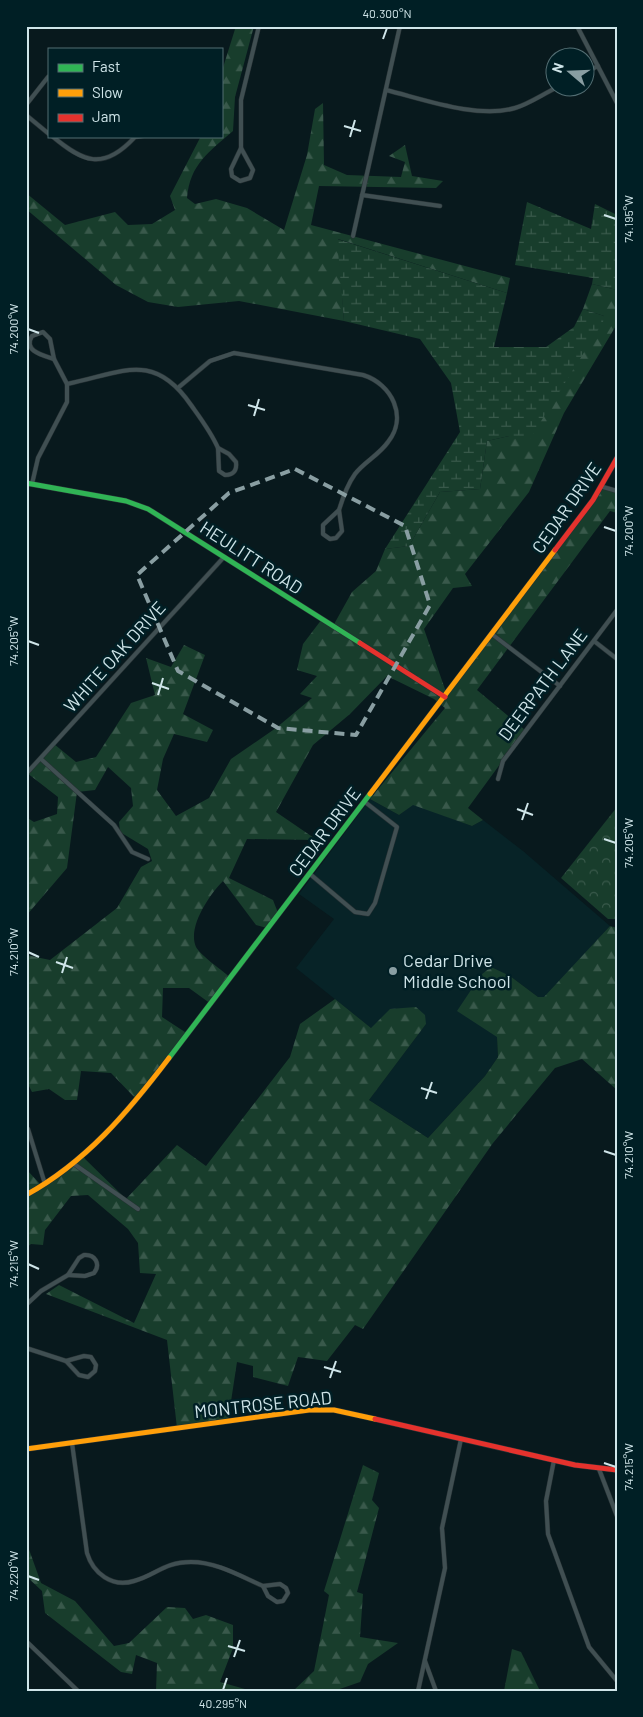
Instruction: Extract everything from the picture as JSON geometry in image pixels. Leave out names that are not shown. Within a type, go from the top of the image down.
[{"type":"street","points":[[241,148],[253,170],[250,178],[244,181],[236,180],[231,172],[241,148],[240,100],[259,26]]},
{"type":"street","points":[[353,236],[400,26]]},
{"type":"street","points":[[577,26],[617,103]]},
{"type":"street","points":[[26,105],[48,78]]},
{"type":"street","points":[[386,90],[476,110],[494,112],[517,107],[546,93]]},
{"type":"street","points":[[26,115],[48,133]]},
{"type":"street","points":[[54,138],[74,154],[93,160],[106,159],[118,154],[133,138]]},
{"type":"street","points":[[362,195],[440,206]]},
{"type":"street","points":[[29,484],[38,458],[66,407],[67,384],[54,359],[49,336],[43,332],[32,336],[30,342],[33,350],[54,359]]},
{"type":"street","points":[[179,387],[210,361],[234,353],[363,375],[381,384],[389,392],[395,405],[397,417],[395,430],[387,444],[353,476],[339,510],[323,525],[323,534],[330,539],[336,538],[342,531],[339,510]]},
{"type":"street","points":[[67,384],[136,369],[156,372],[179,387],[209,431],[218,448],[219,471],[225,475],[232,474],[236,470],[236,462],[229,454],[218,448]]},
{"type":"street","name":"CEDAR DRIVE","points":[[26,1195],[74,1164],[105,1137],[140,1096],[603,487],[617,458]]},
{"type":"street","name":"HEULITT ROAD","points":[[29,484],[140,505],[445,697]]},
{"type":"street","points":[[603,487],[617,491]]},
{"type":"street","name":"WHITE OAK DRIVE","points":[[26,774],[224,557]]},
{"type":"street","name":"DEERPATH LANE","points":[[498,779],[503,761],[617,610]]},
{"type":"street","points":[[492,634],[560,686]]},
{"type":"street","points":[[594,641],[617,659]]},
{"type":"street","points":[[41,759],[114,825],[132,852],[148,858]]},
{"type":"street","points":[[310,874],[358,913],[368,914],[374,903],[397,827],[365,802]]},
{"type":"street","points":[[28,1129],[45,1184]]},
{"type":"street","points":[[74,1164],[138,1209]]},
{"type":"street","points":[[26,1305],[41,1291],[68,1276],[92,1275],[97,1266],[96,1260],[88,1255],[80,1256],[68,1276]]},
{"type":"street","points":[[26,1348],[66,1361],[80,1376],[88,1377],[95,1372],[95,1362],[89,1356],[66,1361]]},
{"type":"street","name":"MONTROSE ROAD","points":[[26,1450],[320,1410],[349,1412],[599,1470],[617,1470]]},
{"type":"street","points":[[418,1691],[426,1661],[444,1568],[442,1528],[461,1438]]},
{"type":"street","points":[[72,1443],[87,1553],[92,1564],[103,1576],[119,1582],[131,1582],[166,1566],[193,1562],[221,1567],[263,1586],[274,1601],[283,1601],[287,1596],[286,1588],[282,1584],[263,1586]]},
{"type":"street","points":[[554,1460],[545,1508],[550,1543],[589,1647],[617,1681]]},
{"type":"street","points":[[599,1470],[617,1516]]},
{"type":"street","points":[[26,1641],[78,1691]]},
{"type":"street","points":[[426,1661],[436,1691]]},
{"type":"highlighted area","points":[[295,469],[405,526],[430,605],[356,735],[278,728],[178,671],[137,575],[229,493]]},
{"type":"shaded area","name":"Cedar Drive Middle School","points":[[370,799],[399,815],[413,804],[472,826],[483,820],[523,851],[610,926],[545,998],[538,997],[510,976],[497,1037],[498,1057],[485,1076],[428,1138],[369,1100],[426,1024],[371,1028],[296,968],[334,919],[299,894]]},
{"type":"green space","points":[[236,26],[254,26],[235,97],[233,131],[209,152],[197,167],[192,176],[187,198],[195,204],[216,199],[247,208],[284,230],[307,155],[315,109],[323,103],[324,165],[347,175],[401,177],[405,162],[389,156],[405,145],[412,176],[443,181],[436,188],[319,186],[311,225],[510,278],[507,293],[338,239],[344,321],[239,301],[178,307],[148,302],[116,285],[26,209],[26,193],[65,225],[115,212],[128,225],[152,224],[175,210],[170,196],[200,138],[222,138],[222,71]]},
{"type":"green space","points":[[527,202],[591,229],[595,204],[617,215],[617,290],[592,284],[593,278],[515,265]]},
{"type":"green space","points":[[337,239],[507,293],[494,347],[546,347],[574,327],[583,309],[604,316],[603,322],[528,442],[509,436],[487,441],[480,489],[440,492],[409,546],[385,549],[460,432],[451,383],[420,339],[344,321]]},
{"type":"green space","points":[[592,284],[617,290],[617,324],[564,413],[529,492],[465,574],[472,586],[453,588],[424,629],[446,692],[600,487],[617,491],[617,513],[610,511],[477,690],[525,730],[468,808],[483,820],[472,826],[413,805],[399,815],[370,799],[445,708],[434,699],[387,676],[350,714],[313,745],[276,812],[317,840],[247,839],[229,878],[273,900],[278,913],[267,928],[256,925],[223,881],[206,902],[195,930],[194,939],[196,947],[231,978],[211,1004],[189,988],[163,988],[162,1017],[188,1034],[136,1099],[111,1073],[81,1071],[77,1100],[65,1100],[49,1089],[32,1092],[26,1080],[26,955],[50,960],[117,908],[141,867],[152,861],[148,849],[120,832],[119,822],[133,806],[131,788],[108,767],[95,790],[77,792],[67,868],[26,916],[26,817],[34,822],[57,814],[58,797],[27,773],[54,744],[76,762],[96,757],[131,703],[155,695],[146,658],[171,667],[184,645],[205,655],[183,714],[213,730],[207,742],[174,734],[163,759],[157,790],[176,816],[209,798],[231,759],[276,728],[312,698],[300,694],[317,676],[297,670],[303,644],[322,619],[333,626],[352,592],[376,571],[385,549],[409,546],[440,492],[480,489],[487,441],[509,436],[604,316],[583,309]]},
{"type":"green space","points":[[617,807],[617,919],[608,919],[561,878]]},
{"type":"green space","points":[[610,926],[617,928],[617,1090],[582,1059],[555,1068],[493,1143],[363,1329],[355,1325],[327,1361],[298,1357],[288,1386],[253,1377],[253,1366],[237,1362],[228,1421],[177,1428],[167,1340],[46,1294],[59,1285],[134,1323],[156,1274],[140,1273],[138,1243],[128,1229],[88,1195],[71,1196],[45,1230],[43,1245],[31,1244],[26,1248],[26,1169],[42,1186],[83,1157],[126,1199],[177,1145],[206,1166],[290,1057],[300,1024],[335,999],[371,1028],[390,1009],[416,1007],[425,1015],[426,1024],[369,1100],[428,1138],[485,1076],[498,1057],[497,1037],[457,1011],[481,975],[491,967],[510,976],[538,997],[544,997]]},
{"type":"green space","points":[[363,1465],[379,1473],[372,1500],[379,1508],[357,1592],[363,1594],[360,1637],[398,1643],[368,1664],[360,1682],[334,1691],[293,1691],[314,1671],[329,1595],[324,1591]]},
{"type":"green space","points":[[26,1541],[41,1583],[75,1601],[114,1646],[129,1643],[167,1607],[185,1608],[193,1619],[206,1615],[233,1625],[233,1648],[220,1682],[252,1691],[156,1691],[157,1663],[136,1655],[132,1674],[121,1672],[45,1613],[42,1591],[26,1576]]},
{"type":"green space","points":[[512,1649],[521,1652],[540,1691],[504,1691]]},
{"type":"traffic: fast","points":[[26,483],[126,501],[148,509],[360,643]]},
{"type":"traffic: fast","points":[[169,1058],[370,794]]},
{"type":"traffic: slow","points":[[370,794],[555,550]]},
{"type":"traffic: slow","points":[[26,1195],[68,1167],[105,1134],[138,1098],[169,1058]]},
{"type":"traffic: slow","points":[[26,1449],[309,1410],[334,1410],[375,1419]]},
{"type":"traffic: jam","points":[[555,550],[593,500],[617,458]]},
{"type":"traffic: jam","points":[[360,643],[445,697]]},
{"type":"traffic: jam","points":[[375,1419],[575,1465],[617,1470]]},
{"type":"place","name":"Cedar Drive Middle School","points":[[393,971]]}]
